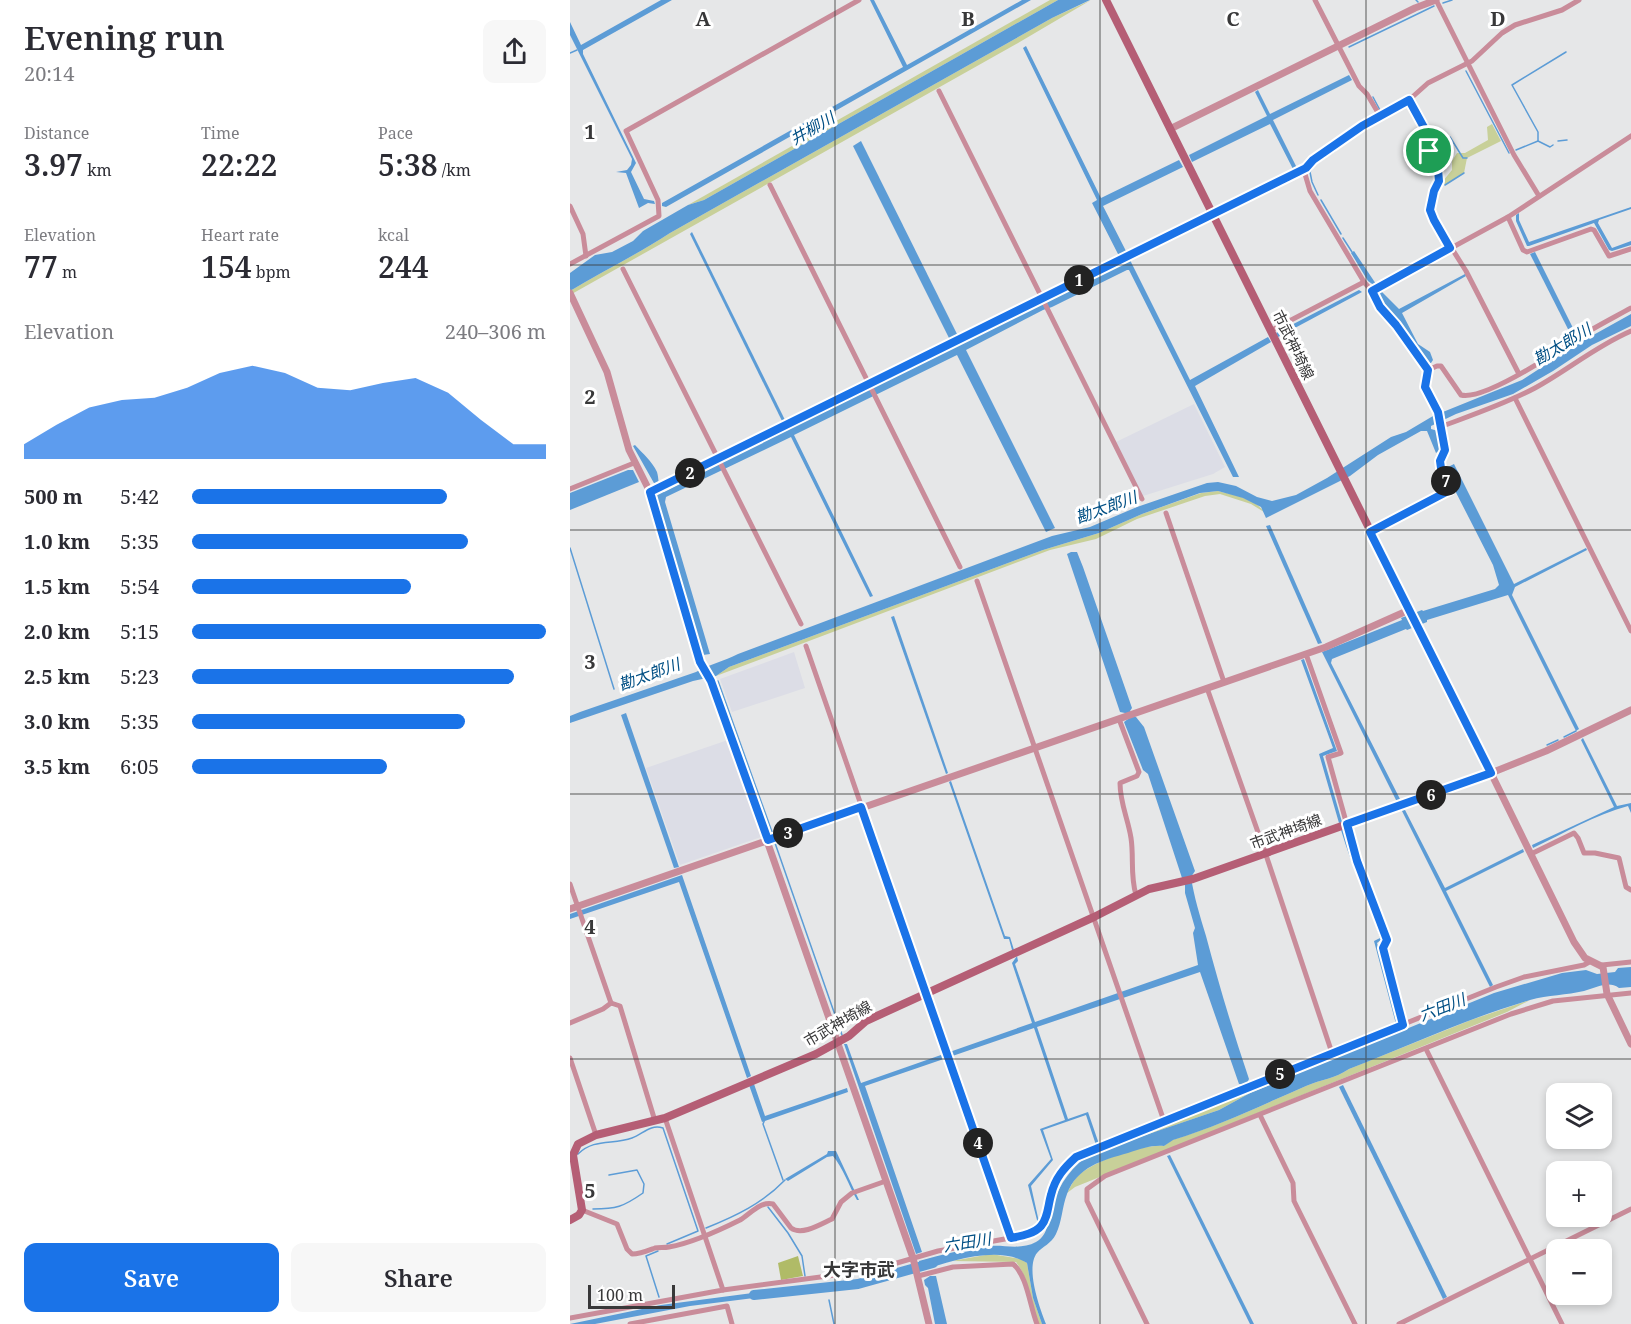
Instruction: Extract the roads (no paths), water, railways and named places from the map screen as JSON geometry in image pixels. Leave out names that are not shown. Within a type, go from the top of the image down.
[{"type":"main road","name":"市武神埼線","points":[[582,1210],[573,1155],[574,1149],[582,1141],[596,1135],[664,1118],[838,1043],[866,1022],[1155,887],[1192,879],[1491,773],[1106,0]]},
{"type":"main road","points":[[570,1220],[579,1215],[582,1210]]},
{"type":"street","points":[[570,264],[658,216],[658,200],[626,131],[859,0]]},
{"type":"street","points":[[1315,0],[1359,86],[1367,94],[1380,116]]},
{"type":"street","points":[[1170,129],[1415,8],[1436,0],[1514,155],[1539,196]]},
{"type":"street","points":[[656,490],[870,386],[1306,168],[1313,160],[1362,126],[1409,100],[1428,83],[1467,64],[1515,24],[1562,10],[1579,0]]},
{"type":"street","points":[[939,91],[1142,499]]},
{"type":"street","points":[[1409,100],[1427,133],[1431,157],[1438,170],[1439,181],[1434,191],[1430,210],[1434,220],[1466,271],[1519,374]]},
{"type":"street","points":[[1376,289],[1508,217],[1631,136]]},
{"type":"street","points":[[1306,168],[1305,174],[1310,191],[1364,282],[1376,289],[1380,307],[1396,325],[1428,370],[1425,387],[1438,412],[1445,450],[1440,461],[1450,490],[1370,532]]},
{"type":"street","points":[[770,185],[960,567]]},
{"type":"street","points":[[570,206],[583,234],[586,256]]},
{"type":"street","points":[[1508,217],[1523,250],[1527,252],[1592,229],[1608,256],[1631,249]]},
{"type":"street","points":[[623,269],[801,624]]},
{"type":"street","points":[[1270,331],[1364,282]]},
{"type":"street","points":[[571,296],[607,372],[634,463],[656,490],[701,664],[711,681],[768,840],[913,1258],[929,1324]]},
{"type":"street","points":[[1428,370],[1441,366],[1464,396],[1506,382],[1631,308]]},
{"type":"street","points":[[1440,424],[1515,398],[1561,372],[1586,353],[1631,331]]},
{"type":"street","points":[[1515,398],[1631,631]]},
{"type":"street","points":[[570,489],[634,463]]},
{"type":"street","points":[[1166,513],[1224,682]]},
{"type":"street","points":[[977,581],[1164,1121]]},
{"type":"street","points":[[575,908],[1306,654],[1410,612]]},
{"type":"street","points":[[806,646],[1011,1238]]},
{"type":"street","points":[[1306,654],[1341,753],[1328,758],[1357,861],[1387,940],[1383,948],[1403,1025]]},
{"type":"street","points":[[1207,688],[1332,1053]]},
{"type":"street","points":[[1631,710],[1537,755],[1491,773],[1574,942],[1585,958],[1603,968],[1631,962]]},
{"type":"street","points":[[1126,717],[1139,772],[1137,776],[1120,783],[1120,799],[1132,840],[1133,884],[1136,895]]},
{"type":"street","points":[[1530,854],[1574,833],[1584,853],[1619,858],[1626,887],[1631,891]]},
{"type":"street","points":[[570,884],[575,908],[582,918],[611,1003]]},
{"type":"street","points":[[570,1318],[723,1290],[852,1274],[900,1264],[938,1251],[1028,1235],[1040,1227],[1046,1217],[1052,1191],[1059,1175],[1076,1157],[1524,978],[1584,965],[1592,961]]},
{"type":"street","points":[[1603,968],[1606,991],[1631,1044]]},
{"type":"street","points":[[1147,1324],[1087,1201],[1087,1190],[1105,1176],[1511,1014],[1553,1001],[1606,991],[1631,993]]},
{"type":"street","points":[[570,1023],[603,1010],[611,1003]]},
{"type":"street","points":[[611,1003],[620,1006],[655,1121]]},
{"type":"street","points":[[1426,1049],[1562,1324]]},
{"type":"street","points":[[570,1058],[596,1135]]},
{"type":"street","points":[[570,1080],[577,1078]]},
{"type":"street","points":[[1260,1115],[1293,1183],[1294,1201],[1355,1324]]},
{"type":"street","points":[[664,1118],[723,1290]]},
{"type":"street","points":[[582,1210],[617,1224],[627,1248],[632,1254],[638,1254],[657,1248],[666,1248],[705,1235],[741,1219],[769,1202],[791,1228],[801,1231],[832,1219],[841,1202],[854,1192],[886,1180]]},
{"type":"street","points":[[1399,1324],[1631,1209]]},
{"type":"street","points":[[918,1276],[953,1267],[1013,1264],[1022,1275],[1030,1308],[1037,1324]]},
{"type":"street","points":[[630,1324],[727,1306],[732,1324]]},
{"type":"water","points":[[661,0],[672,0],[583,50],[636,163],[631,172],[644,199],[654,201],[655,204],[648,203],[639,208],[626,173],[616,172],[627,170],[632,159],[570,35],[570,22],[581,45]]},
{"type":"water","points":[[870,0],[874,0],[907,65],[1022,0],[1031,0],[666,207],[662,206],[662,203],[903,67]]},
{"type":"water","points":[[1058,0],[1090,0],[1052,18],[570,291],[570,273],[595,255],[612,252],[633,241],[643,231],[688,205],[704,200]]},
{"type":"water","points":[[1026,46],[1101,198],[1179,160],[1183,167],[1103,206],[1127,253],[1119,256],[1092,203],[1097,200],[1023,48]]},
{"type":"water","points":[[1349,75],[1352,80],[1273,120],[1297,168],[1293,169],[1270,124],[1192,162],[1189,155],[1267,116],[1255,92],[1258,90],[1270,114]]},
{"type":"water","points":[[861,141],[958,336],[950,340],[853,146]]},
{"type":"water","points":[[1631,207],[1631,209],[1599,220],[1598,223],[1612,248],[1631,241],[1631,245],[1612,251],[1609,250],[1594,223],[1527,246],[1516,221],[1516,215],[1519,213],[1519,220],[1529,242]]},
{"type":"water","points":[[692,232],[786,422],[783,423],[690,234]]},
{"type":"water","points":[[1354,251],[1380,290],[1399,309],[1465,274],[1466,276],[1402,313],[1418,344],[1430,352],[1433,360],[1431,363],[1427,363],[1399,323],[1380,304],[1378,291],[1368,281],[1351,253]]},
{"type":"water","points":[[1535,252],[1576,334],[1572,337],[1530,254]]},
{"type":"water","points":[[1128,260],[1190,380],[1268,337],[1271,342],[1195,386],[1239,477],[1233,477],[1127,270],[966,350],[1055,528],[1046,532],[957,355],[794,435],[873,596],[870,597],[791,437],[666,497],[665,502],[710,654],[703,655],[656,495],[659,492],[633,446],[635,445],[653,464],[660,489],[664,492]]},
{"type":"water","points":[[1359,290],[1362,292],[1278,337],[1276,333]]},
{"type":"water","points":[[1631,314],[1631,326],[1592,345],[1513,394],[1456,414],[1431,426],[1431,429],[1438,431],[1441,449],[1436,453],[1427,431],[1421,431],[1378,455],[1350,476],[1266,518],[1261,507],[1243,498],[1218,491],[1200,493],[1142,514],[1099,533],[1043,550],[729,667],[716,676],[693,681],[570,723],[570,716],[580,712],[696,672],[738,654],[1052,536],[1090,527],[1137,507],[1207,483],[1218,482],[1236,486],[1257,497],[1272,501],[1296,495],[1391,437],[1406,432],[1433,416],[1522,380],[1579,343]]},
{"type":"water","points":[[1454,464],[1514,584],[1586,548],[1587,550],[1515,587],[1512,595],[1579,729],[1576,731],[1508,595],[1427,620],[1427,622],[1332,659],[1331,663],[1401,801],[1397,802],[1322,652],[1422,610],[1495,589],[1499,585],[1493,565],[1444,469]]},
{"type":"water","points":[[633,470],[639,482],[570,510],[570,493]]},
{"type":"water","points":[[1270,525],[1322,643],[1318,644],[1266,526]]},
{"type":"water","points":[[1077,552],[1083,567],[1132,708],[1130,711],[1132,717],[1136,717],[1144,727],[1195,871],[1191,877],[1197,906],[1249,1079],[1246,1085],[1239,1084],[1200,972],[1037,1027],[1068,1119],[1088,1112],[1099,1144],[1096,1145],[1086,1115],[1043,1130],[1053,1160],[1031,1186],[1038,1224],[1028,1185],[1051,1159],[1040,1129],[1065,1120],[1034,1028],[865,1086],[922,1252],[916,1254],[844,1044],[847,1044],[861,1083],[1032,1023],[1012,963],[1017,956],[1018,961],[1015,964],[1035,1022],[1198,965],[1193,933],[1195,928],[1185,893],[1185,879],[1182,878],[1148,774],[1143,770],[1124,722],[1128,719],[1125,713],[1120,712],[1067,554]]},
{"type":"water","points":[[894,616],[948,773],[946,774],[891,617]]},
{"type":"water","points":[[1304,659],[1337,751],[1323,756],[1342,822],[1339,823],[1319,754],[1333,748],[1301,660]]},
{"type":"water","points":[[626,713],[679,867],[674,868],[621,715]]},
{"type":"water","points":[[1583,738],[1617,806],[1631,803],[1631,813],[1628,806],[1604,814],[1533,848],[1532,845],[1614,807],[1581,740]]},
{"type":"water","points":[[951,781],[1005,936],[1010,937],[1014,950],[1012,950],[1009,939],[1004,939],[949,782]]},
{"type":"water","points":[[1404,808],[1445,888],[1523,849],[1524,852],[1446,891],[1493,985],[1490,987],[1401,809]]},
{"type":"water","points":[[1344,829],[1382,939],[1377,943],[1399,1023],[1396,1024],[1374,941],[1380,938],[1345,844],[1341,830]]},
{"type":"water","points":[[682,875],[751,1076],[747,1078],[679,882],[570,919],[570,914]]},
{"type":"water","points":[[1631,967],[1631,987],[1619,988],[1606,985],[1537,998],[1507,1007],[1306,1086],[1224,1122],[1173,1140],[1164,1146],[1142,1149],[1092,1166],[1077,1177],[1071,1185],[1056,1234],[1037,1253],[1034,1260],[1032,1268],[1035,1289],[1046,1324],[1042,1324],[1033,1298],[1027,1263],[1002,1255],[974,1256],[921,1271],[919,1261],[936,1256],[982,1247],[1019,1247],[1041,1239],[1063,1182],[1079,1163],[1093,1153],[1219,1110],[1250,1093],[1494,993],[1562,973],[1586,970],[1597,974]]},
{"type":"water","points":[[754,1084],[765,1116],[847,1088],[848,1092],[762,1122],[749,1085]]},
{"type":"water","points":[[1343,1085],[1447,1297],[1443,1299],[1339,1087]]},
{"type":"water","points":[[828,1151],[836,1151],[859,1200],[833,1156],[827,1157],[788,1181],[785,1179],[827,1154]]},
{"type":"water","points":[[1170,1155],[1254,1324],[1250,1324],[1167,1156]]},
{"type":"water","points":[[930,1276],[936,1276],[947,1324],[935,1324],[928,1288],[924,1280]]},
{"type":"water","points":[[767,1291],[769,1296],[690,1306],[595,1324],[570,1324],[661,1305]]},
{"type":"waterway","points":[[1443,3],[1452,0]]},
{"type":"waterway","points":[[1349,47],[1434,6]]},
{"type":"waterway","points":[[570,53],[577,50]]},
{"type":"waterway","points":[[1538,141],[1538,132],[1512,85],[1566,52]]},
{"type":"waterway","points":[[1466,71],[1509,153]]},
{"type":"waterway","points":[[1373,97],[1381,112]]},
{"type":"waterway","points":[[1341,146],[1373,123]]},
{"type":"waterway","points":[[1450,137],[1463,158],[1467,158]]},
{"type":"waterway","points":[[1558,141],[1567,140]]},
{"type":"waterway","points":[[1516,150],[1538,141],[1550,147],[1553,145]]},
{"type":"waterway","points":[[1318,195],[1310,172],[1314,165],[1335,151]]},
{"type":"waterway","points":[[1445,185],[1464,173]]},
{"type":"waterway","points":[[1321,200],[1341,234]]},
{"type":"waterway","points":[[1343,238],[1352,252]]},
{"type":"waterway","name":"勘太郎川","points":[[570,548],[614,689]]},
{"type":"waterway","points":[[718,681],[772,832]]},
{"type":"waterway","points":[[1564,737],[1576,731]]},
{"type":"waterway","points":[[1547,745],[1558,740]]},
{"type":"waterway","points":[[775,843],[842,1035]]},
{"type":"waterway","points":[[765,1119],[763,1124],[783,1180]]},
{"type":"waterway","points":[[578,1154],[597,1144],[632,1138],[654,1127],[663,1128],[698,1231],[667,1244]]},
{"type":"waterway","points":[[593,1209],[619,1206],[643,1193],[644,1184],[637,1170],[609,1175]]},
{"type":"waterway","points":[[706,1228],[749,1208],[768,1196],[785,1180]]},
{"type":"waterway","points":[[768,1207],[802,1256],[805,1276]]},
{"type":"waterway","points":[[658,1251],[646,1256],[659,1297]]},
{"type":"waterway","name":"六田川","points":[[754,1295],[858,1284],[933,1263]]},
{"type":"waterway","points":[[829,1300],[834,1324]]},
{"type":"district","name":"大字市武","points":[[859,1270]]},
{"type":"water label","name":"井柳川","points":[[812,128]]}]
